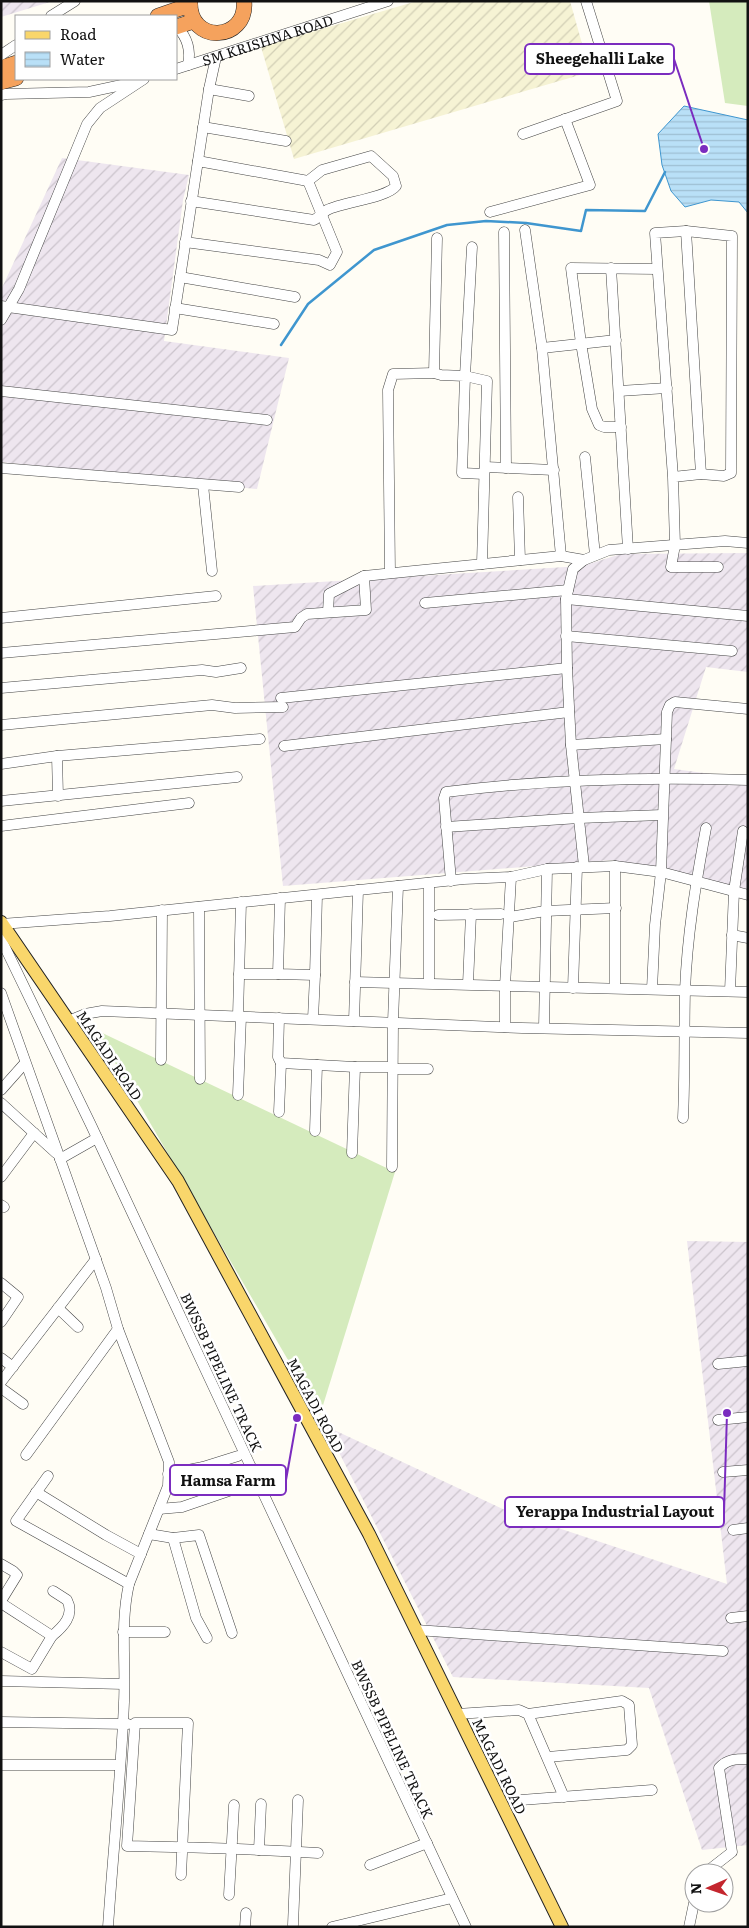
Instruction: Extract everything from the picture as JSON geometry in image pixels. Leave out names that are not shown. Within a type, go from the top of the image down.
[{"type":"highway","points":[[168,10],[190,3],[194,21],[200,27],[210,32],[226,32],[239,22],[248,3]]},
{"type":"highway","points":[[178,27],[194,21]]},
{"type":"highway","points":[[1,68],[15,63]]},
{"type":"highway","points":[[1,82],[15,78]]},
{"type":"main road","name":"MAGADI ROAD","points":[[1,929],[68,1021],[178,1181],[369,1534],[562,1927]]},
{"type":"main road","name":"MAGADI ROAD","points":[[1,929],[170,1184],[361,1536],[554,1927]]},
{"type":"street","points":[[53,15],[75,1]]},
{"type":"street","name":"SM KRISHNA ROAD","points":[[178,68],[388,1]]},
{"type":"street","points":[[523,134],[617,101],[586,1]]},
{"type":"street","points":[[178,28],[184,35],[189,46],[188,65]]},
{"type":"street","points":[[1,55],[15,46]]},
{"type":"street","points":[[4,307],[172,330],[208,89],[216,56]]},
{"type":"street","points":[[1,95],[89,92],[121,86],[140,80]]},
{"type":"street","points":[[1,320],[4,307],[19,289],[87,124],[100,108],[142,80]]},
{"type":"street","points":[[208,89],[248,96]]},
{"type":"street","points":[[490,212],[590,185],[565,119]]},
{"type":"street","points":[[203,127],[286,141]]},
{"type":"street","points":[[191,201],[314,220],[328,210],[372,196],[386,194],[394,189],[395,182],[387,170],[371,156],[322,170],[308,181],[198,161]]},
{"type":"street","points":[[185,242],[319,260],[330,265],[337,252],[308,181]]},
{"type":"street","points":[[525,230],[542,348],[561,556]]},
{"type":"street","points":[[686,231],[701,474]]},
{"type":"street","points":[[674,477],[701,474],[724,476],[731,474],[732,236],[686,231],[654,233],[674,477],[675,545],[671,567],[718,567]]},
{"type":"street","points":[[504,232],[506,468]]},
{"type":"street","points":[[434,373],[437,238]]},
{"type":"street","points":[[472,247],[464,376],[462,472],[506,468],[554,470]]},
{"type":"street","points":[[621,427],[604,427],[599,425],[592,409],[571,268],[657,268]]},
{"type":"street","points":[[611,268],[628,549]]},
{"type":"street","points":[[180,277],[295,297]]},
{"type":"street","points":[[175,308],[274,324]]},
{"type":"street","points":[[542,348],[616,340]]},
{"type":"street","points":[[390,573],[388,390],[393,374],[434,373],[464,376],[486,381],[482,564]]},
{"type":"street","points":[[618,390],[667,388]]},
{"type":"street","points":[[1,391],[267,420]]},
{"type":"street","points":[[585,457],[595,556]]},
{"type":"street","points":[[1,468],[239,488]]},
{"type":"street","points":[[203,484],[212,571]]},
{"type":"street","points":[[518,497],[520,560]]},
{"type":"street","points":[[573,988],[575,911],[581,867],[579,818],[571,745],[566,636],[567,595],[574,569],[584,560],[609,550],[725,541],[748,543]]},
{"type":"street","points":[[328,612],[329,594],[364,576],[561,556],[584,560]]},
{"type":"street","points":[[1,653],[296,627],[300,618],[307,614],[366,610],[364,576]]},
{"type":"street","points":[[425,603],[567,595],[748,616]]},
{"type":"street","points":[[1,618],[216,596]]},
{"type":"street","points":[[566,636],[732,651]]},
{"type":"street","points":[[1,688],[202,670],[216,672],[241,668]]},
{"type":"street","points":[[1,725],[212,705],[235,708],[567,668]]},
{"type":"street","points":[[652,989],[661,872],[667,712],[670,705],[675,702],[748,709]]},
{"type":"street","points":[[284,746],[569,712]]},
{"type":"street","points":[[1,764],[57,756],[260,739]]},
{"type":"street","points":[[571,745],[666,739]]},
{"type":"street","points":[[57,756],[58,796]]},
{"type":"street","points":[[1,801],[237,777]]},
{"type":"street","points":[[451,881],[444,798],[446,792],[526,783],[575,780],[664,777],[748,780]]},
{"type":"street","points":[[1,826],[189,803]]},
{"type":"street","points":[[446,827],[579,818],[662,815]]},
{"type":"street","points":[[683,1118],[685,991],[690,924],[706,828]]},
{"type":"street","points":[[730,991],[734,891],[743,831]]},
{"type":"street","points":[[615,866],[615,988]]},
{"type":"street","points":[[1,929],[317,894],[511,877],[547,868],[615,866],[661,872],[748,895]]},
{"type":"street","points":[[544,1028],[547,868]]},
{"type":"street","points":[[505,1027],[506,915],[511,877]]},
{"type":"street","points":[[429,883],[429,983]]},
{"type":"street","points":[[392,1167],[392,1068],[398,886]]},
{"type":"street","points":[[354,1021],[358,890]]},
{"type":"street","points":[[313,1019],[317,894]]},
{"type":"street","points":[[278,974],[280,898]]},
{"type":"street","points":[[238,1095],[241,902]]},
{"type":"street","points":[[199,907],[200,1079]]},
{"type":"street","points":[[438,915],[506,915],[545,911],[616,908]]},
{"type":"street","points":[[161,1060],[162,910]]},
{"type":"street","points":[[468,984],[470,914]]},
{"type":"street","name":"BWSSB PIPELINE TRACK","points":[[1,929],[466,1927]]},
{"type":"street","points":[[732,935],[748,938]]},
{"type":"street","points":[[239,974],[315,975]]},
{"type":"street","points":[[355,982],[748,992]]},
{"type":"street","points":[[1,993],[3,1009],[26,1063],[96,1259],[118,1329],[169,1462],[168,1486],[129,1584],[126,1598],[123,1632],[123,1724],[108,1927]]},
{"type":"street","points":[[68,1021],[85,1014],[102,1011],[505,1027],[685,1033],[748,1033]]},
{"type":"street","points":[[278,1112],[281,1063],[278,1057],[279,1018]]},
{"type":"street","points":[[1,1090],[26,1063]]},
{"type":"street","points":[[281,1063],[428,1069]]},
{"type":"street","points":[[315,1131],[317,1065]]},
{"type":"street","points":[[352,1153],[355,1067]]},
{"type":"street","points":[[1,1103],[59,1156]]},
{"type":"street","points":[[1,1177],[34,1133]]},
{"type":"street","points":[[59,1156],[97,1138]]},
{"type":"street","points":[[1,1382],[96,1259]]},
{"type":"street","points":[[1,1283],[18,1297],[1,1322]]},
{"type":"street","points":[[58,1308],[78,1327]]},
{"type":"street","points":[[26,1455],[118,1329]]},
{"type":"street","points":[[1,1358],[13,1367]]},
{"type":"street","points":[[718,1364],[748,1361]]},
{"type":"street","points":[[1,1388],[23,1404]]},
{"type":"street","points":[[718,1420],[748,1417]]},
{"type":"street","points":[[168,1474],[203,1467],[238,1456]]},
{"type":"street","points":[[723,1472],[748,1470]]},
{"type":"street","points":[[48,1476],[16,1521],[129,1584]]},
{"type":"street","points":[[159,1509],[182,1507],[249,1484]]},
{"type":"street","points":[[36,1492],[141,1554]]},
{"type":"street","points":[[733,1530],[748,1528]]},
{"type":"street","points":[[149,1534],[173,1538],[200,1534],[232,1633]]},
{"type":"street","points":[[173,1538],[196,1618],[207,1638]]},
{"type":"street","points":[[1,1564],[17,1575],[1,1602],[52,1636]]},
{"type":"street","points":[[1,1652],[32,1668],[52,1636],[66,1623],[70,1609],[67,1600],[52,1591]]},
{"type":"street","points":[[731,1618],[748,1616]]},
{"type":"street","points":[[416,1630],[723,1651]]},
{"type":"street","points":[[123,1632],[165,1632]]},
{"type":"street","points":[[1,1680],[123,1684]]},
{"type":"street","points":[[457,1714],[519,1710],[528,1714],[622,1701],[629,1705],[632,1745],[627,1750],[548,1757]]},
{"type":"street","points":[[528,1714],[564,1797]]},
{"type":"street","points":[[1,1722],[188,1723],[182,1875]]},
{"type":"street","points":[[135,1723],[127,1846],[318,1853]]},
{"type":"street","points":[[718,1863],[732,1852],[719,1768],[731,1760],[748,1759]]},
{"type":"street","points":[[1,1765],[120,1765]]},
{"type":"street","points":[[521,1800],[652,1790]]},
{"type":"street","points":[[293,1925],[298,1800]]},
{"type":"street","points":[[259,1850],[261,1804]]},
{"type":"street","points":[[229,1895],[234,1805]]},
{"type":"street","points":[[370,1865],[427,1842]]},
{"type":"street","points":[[332,1927],[452,1898]]},
{"type":"street","points":[[245,1927],[246,1913]]},
{"type":"street","points":[[689,1927],[692,1913]]},
{"type":"shaded area","points":[[1,1],[53,1],[1,17]]},
{"type":"shaded area","points":[[417,1],[570,1],[590,72],[294,159],[261,47]]},
{"type":"shaded area","points":[[62,158],[189,175],[183,200],[164,341],[289,358],[257,489],[1,462],[1,290]]},
{"type":"shaded area","points":[[748,553],[748,672],[706,667],[674,769],[748,779],[748,891],[612,860],[283,886],[253,586],[582,566],[621,554]]},
{"type":"shaded area","points":[[687,1241],[748,1242],[748,1845],[702,1850],[649,1688],[453,1677],[320,1415],[332,1429],[507,1511],[727,1584]]},
{"type":"green space","points":[[709,1],[748,1],[748,106],[725,103]]},
{"type":"green space","points":[[96,1030],[395,1172],[320,1415]]},
{"type":"water","points":[[684,106],[748,120],[748,213],[739,202],[711,200],[685,207],[671,191],[662,165],[658,134]]},
{"type":"waterway","points":[[281,345],[308,304],[374,250],[447,225],[486,221],[526,223],[581,231],[586,210],[645,211],[665,172]]},
{"type":"place","name":"Sheegehalli Lake","points":[[704,149]]},
{"type":"place","name":"Yerappa Industrial Layout","points":[[727,1413]]},
{"type":"place","name":"Hamsa Farm","points":[[297,1418]]}]
